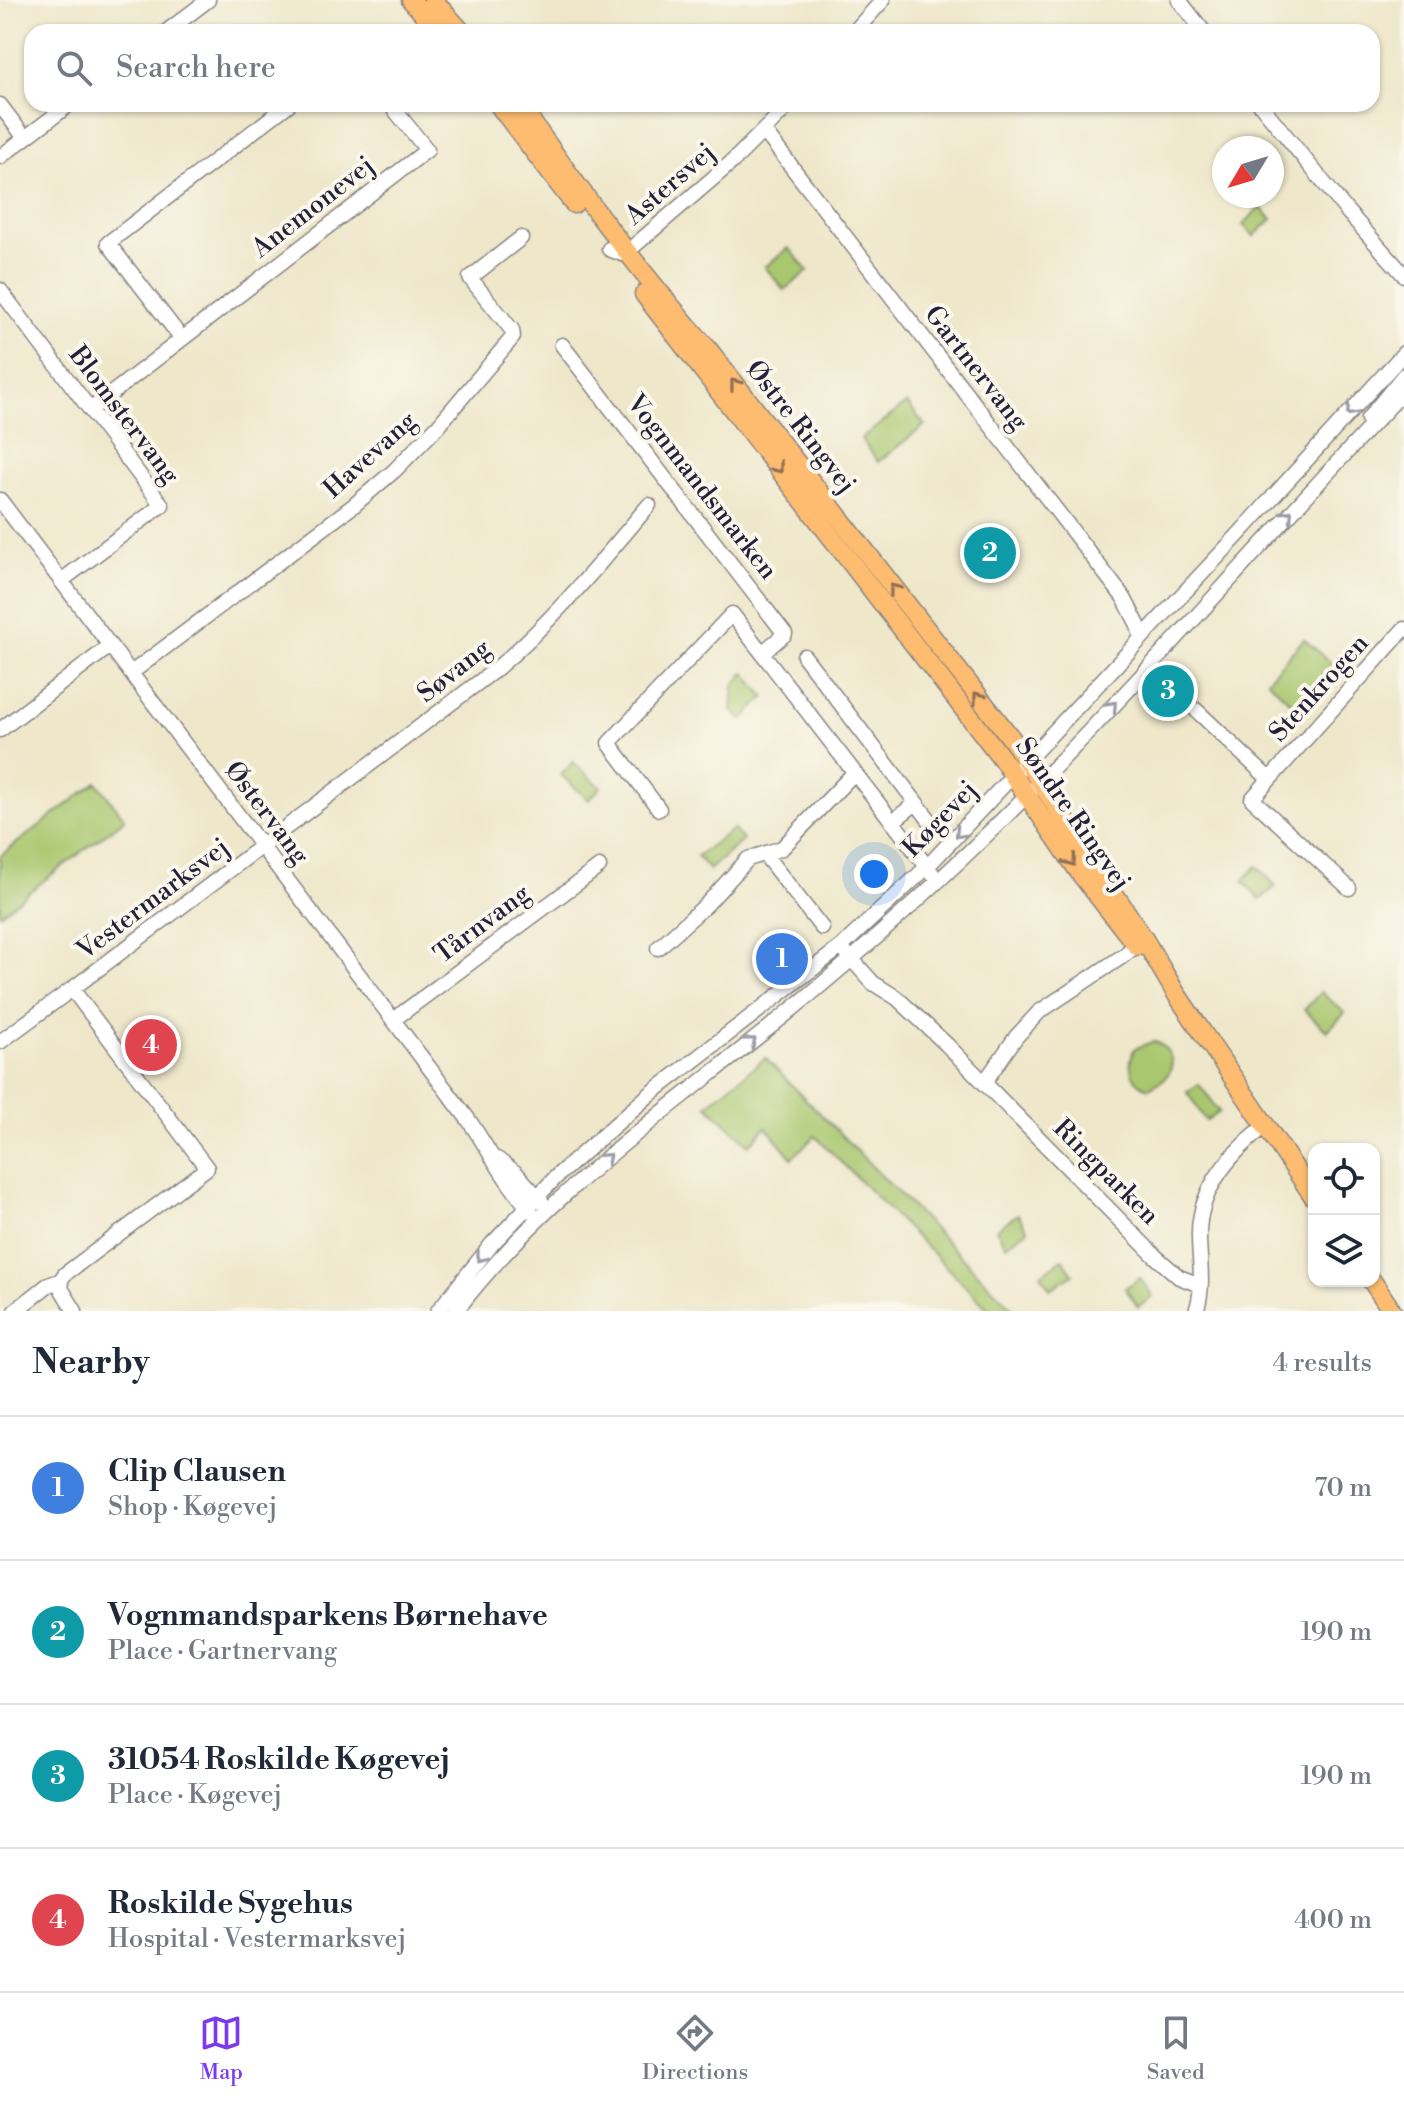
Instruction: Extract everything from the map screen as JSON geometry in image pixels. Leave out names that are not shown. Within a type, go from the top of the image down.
[{"type":"main road","points":[[411,0],[433,24]]},
{"type":"main road","points":[[433,0],[455,24]]},
{"type":"main road","name":"Østre Ringvej","points":[[505,112],[618,251],[928,662]]},
{"type":"main road","name":"Østre Ringvej","points":[[524,112],[618,251],[707,348],[1041,782]]},
{"type":"main road","name":"Søndre Ringvej","points":[[928,662],[1080,873],[1140,942]]},
{"type":"main road","name":"Søndre Ringvej","points":[[1041,782],[1140,942],[1308,1188]]},
{"type":"main road","points":[[1376,1287],[1392,1311]]},
{"type":"street","points":[[176,24],[208,0]]},
{"type":"street","points":[[861,24],[883,0]]},
{"type":"street","points":[[1179,0],[1198,24]]},
{"type":"street","points":[[0,105],[25,138]]},
{"type":"street","points":[[0,157],[59,112]]},
{"type":"street","points":[[182,339],[108,243],[279,112]]},
{"type":"street","name":"Anemonevej","points":[[90,410],[427,150],[396,112]]},
{"type":"street","name":"Astersvej","points":[[618,251],[764,131],[782,112]]},
{"type":"street","points":[[1267,112],[1404,275]]},
{"type":"street","name":"Gartnervang","points":[[764,131],[1124,598],[1138,625],[1141,639]]},
{"type":"street","name":"Havevang","points":[[131,673],[353,506],[395,470],[438,426],[513,337],[512,330],[470,278],[521,238]]},
{"type":"street","name":"Blomstervang","points":[[0,290],[162,505],[61,581]]},
{"type":"street","name":"Vognmandsmarken","points":[[562,345],[785,634],[762,653]]},
{"type":"street","name":"Køgevej","points":[[456,1311],[543,1214],[615,1151],[765,1032],[846,953],[1404,353]]},
{"type":"street","points":[[1351,447],[1377,406],[1404,375]]},
{"type":"street","name":"Køgevej","points":[[438,1311],[532,1201],[649,1095],[846,953],[938,881],[1041,782],[1404,391]]},
{"type":"street","name":"Østervang","points":[[0,501],[494,1156],[516,1173],[543,1214]]},
{"type":"street","name":"Søvang","points":[[262,847],[531,640],[649,505]]},
{"type":"street","points":[[659,809],[609,743],[732,614],[938,881]]},
{"type":"street","name":"Stenkrogen","points":[[1349,888],[1252,799],[1404,629]]},
{"type":"street","points":[[0,730],[110,646]]},
{"type":"street","points":[[804,656],[931,822]]},
{"type":"street","name":"Stenkrogen","points":[[1196,710],[1269,779]]},
{"type":"street","points":[[658,948],[706,905],[748,859],[782,848],[854,773]]},
{"type":"street","points":[[892,822],[916,803]]},
{"type":"street","name":"Vestermarksvej","points":[[0,1042],[262,847]]},
{"type":"street","points":[[765,855],[822,928]]},
{"type":"street","name":"Tårnvang","points":[[393,1020],[599,867]]},
{"type":"street","points":[[984,1083],[1016,1037],[1039,1012],[1140,942]]},
{"type":"street","name":"Ringparken","points":[[846,953],[868,979],[897,998],[984,1083],[1155,1256],[1179,1277],[1200,1285]]},
{"type":"street","name":"Vestermarksvej","points":[[60,1281],[65,1274],[207,1168],[72,989]]},
{"type":"street","name":"Ringparken","points":[[1196,1311],[1200,1285],[1198,1231],[1213,1182],[1228,1160],[1265,1126]]},
{"type":"street","points":[[15,1311],[48,1285],[60,1281],[75,1311]]},
{"type":"green space","points":[[1259,208],[1272,219],[1254,236],[1243,225]]},
{"type":"green space","points":[[789,248],[808,271],[784,290],[765,267]]},
{"type":"green space","points":[[907,403],[925,425],[878,462],[861,439]]},
{"type":"green space","points":[[1304,639],[1337,668],[1299,710],[1267,680]]},
{"type":"green space","points":[[745,673],[765,697],[742,720],[732,711],[734,685]]},
{"type":"green space","points":[[573,762],[601,787],[589,800],[561,775]]},
{"type":"green space","points":[[97,782],[125,819],[0,914],[0,856]]},
{"type":"green space","points":[[733,829],[743,840],[709,870],[697,856]]},
{"type":"green space","points":[[1257,866],[1276,886],[1260,900],[1243,881]]},
{"type":"green space","points":[[1321,992],[1345,1013],[1327,1031],[1304,1010]]},
{"type":"green space","points":[[1154,1041],[1169,1053],[1171,1066],[1164,1079],[1148,1088],[1134,1077],[1131,1062],[1134,1049]]},
{"type":"green space","points":[[765,1058],[1015,1311],[990,1311],[815,1136],[792,1158],[766,1127],[749,1145],[707,1105]]},
{"type":"green space","points":[[1199,1084],[1219,1112],[1206,1121],[1187,1092]]},
{"type":"green space","points":[[1018,1214],[1028,1230],[1006,1245],[996,1229]]},
{"type":"green space","points":[[1063,1259],[1073,1274],[1050,1289],[1041,1274]]},
{"type":"green space","points":[[1140,1278],[1153,1297],[1138,1307],[1125,1288]]},
{"type":"place","name":"Vognmandsparkens Børnehave","points":[[990,553]]},
{"type":"place","name":"31054 Roskilde Køgevej","points":[[1168,691]]},
{"type":"place","name":"Clip Clausen","points":[[782,959]]},
{"type":"place","name":"Roskilde Sygehus","points":[[151,1045]]}]
